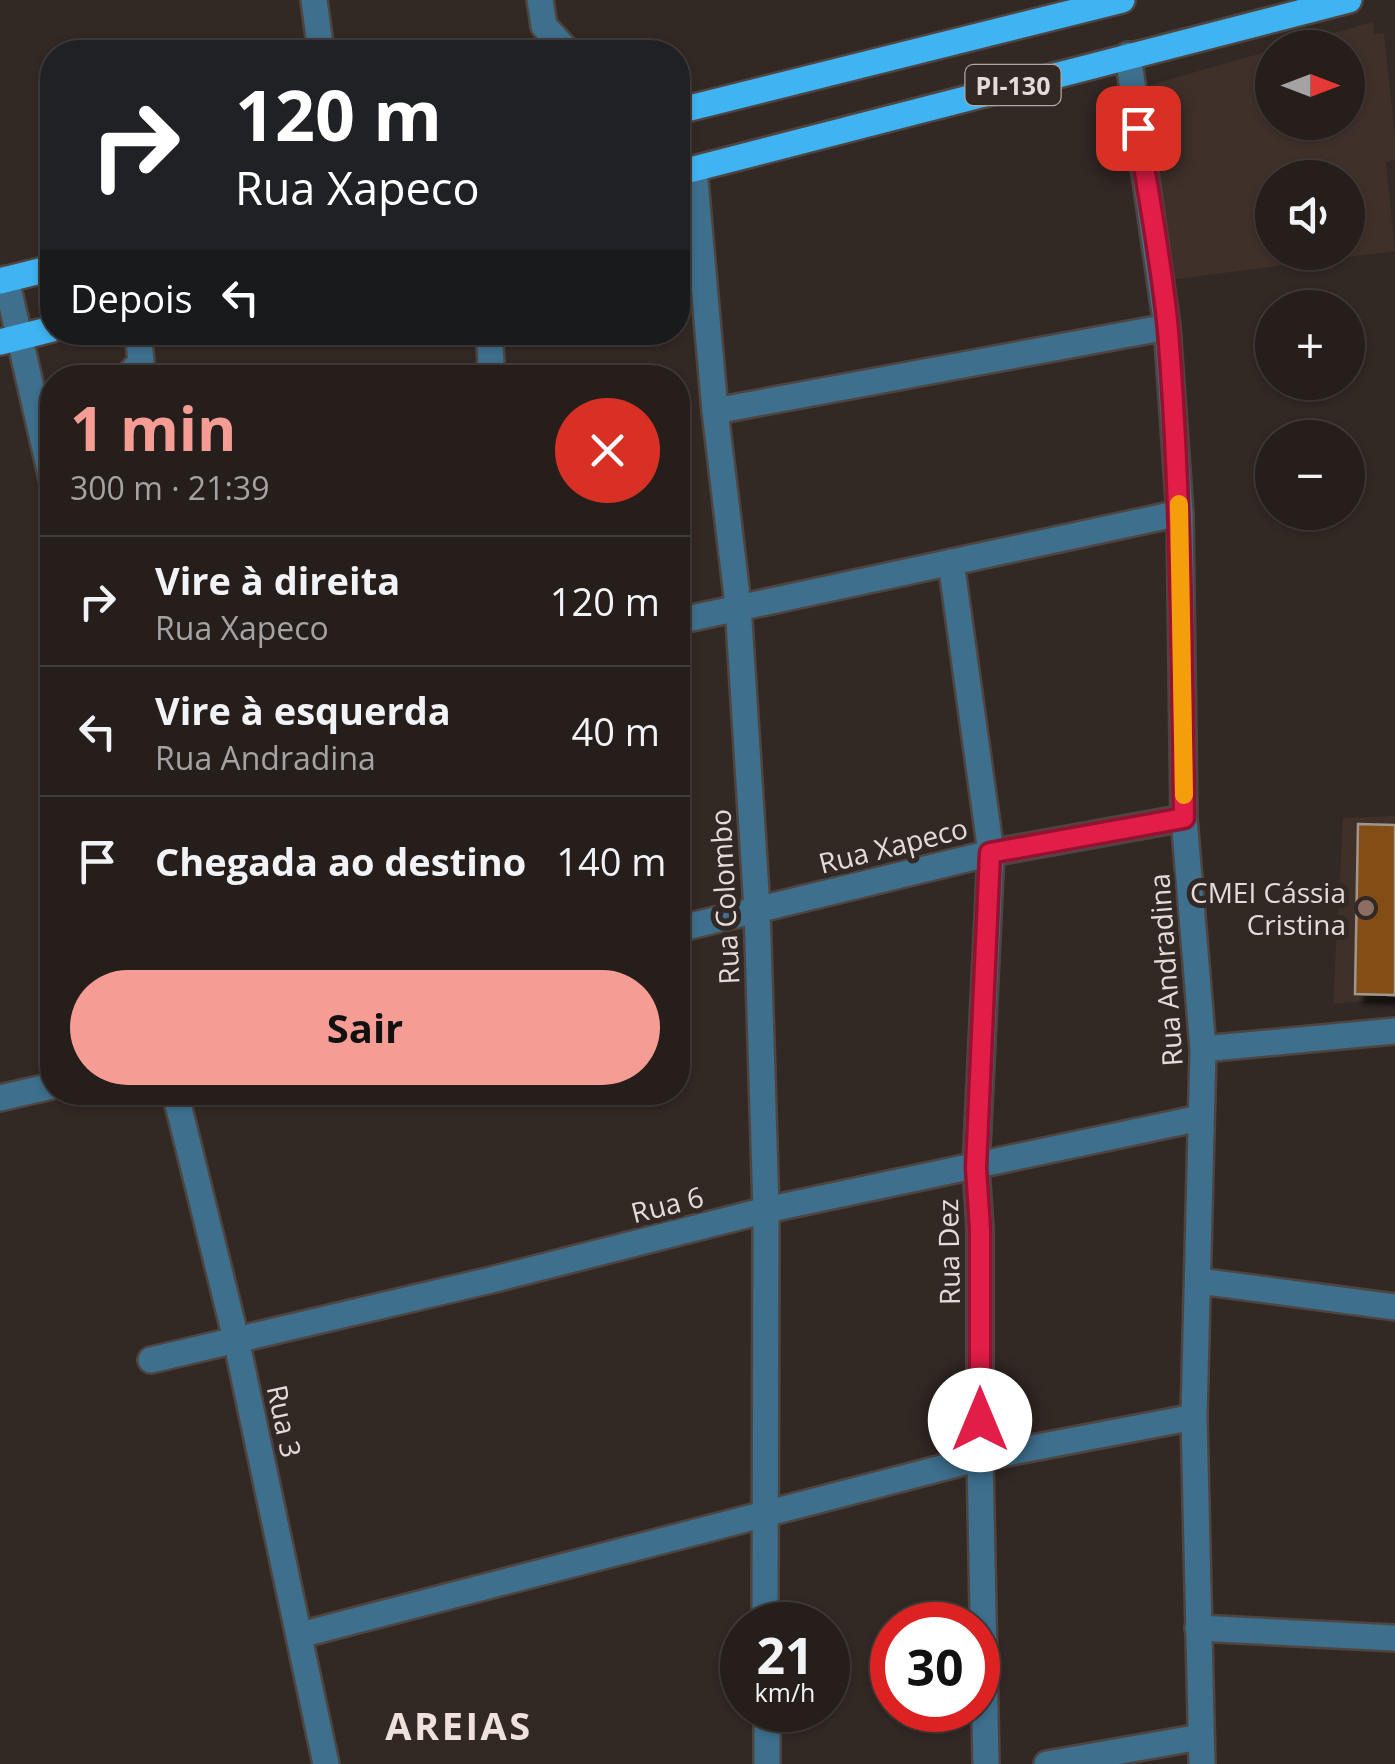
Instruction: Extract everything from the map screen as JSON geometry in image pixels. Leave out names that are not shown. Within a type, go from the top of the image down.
[{"type":"main road","name":"PI-130","points":[[690,170],[1349,0]]},
{"type":"main road","name":"PI-130","points":[[690,108],[1116,1]]},
{"type":"main road","points":[[3,280],[40,271]]},
{"type":"main road","points":[[11,340],[40,332]]},
{"type":"street","points":[[314,0],[319,40]]},
{"type":"street","points":[[540,0],[544,26],[557,40]]},
{"type":"street","name":"Rua Andradina","points":[[1128,54],[1167,327],[1180,512],[1184,818],[1202,1049],[1194,1417],[1202,1764]]},
{"type":"street","name":"Rua Colombo","points":[[690,204],[738,606],[756,909],[766,1210],[765,1602]]},
{"type":"street","points":[[3,280],[11,340],[40,438]]},
{"type":"street","points":[[715,410],[1167,327]]},
{"type":"street","points":[[690,617],[1180,512]]},
{"type":"street","name":"Rua Dez","points":[[951,562],[990,853],[976,1168],[986,1764]]},
{"type":"street","name":"Rua Xapeco","points":[[690,927],[990,853],[1184,818]]},
{"type":"street","points":[[1202,1049],[1395,1031]]},
{"type":"street","points":[[0,1098],[40,1089]]},
{"type":"street","name":"Rua 3","points":[[178,1105],[236,1339],[326,1764]]},
{"type":"street","name":"Rua 6","points":[[151,1360],[492,1280],[766,1210],[1200,1118]]},
{"type":"street","points":[[1199,1281],[1395,1307]]},
{"type":"street","points":[[300,1634],[980,1458],[1194,1417]]},
{"type":"street","points":[[1198,1628],[1395,1638]]},
{"type":"street","points":[[767,1732],[768,1764]]},
{"type":"street","points":[[1046,1764],[1200,1736]]},
{"type":"shaded area","points":[[1373,22],[1374,34],[1384,33],[1395,137],[1395,160],[1386,162],[1395,251],[1365,255],[1365,160],[1255,160],[1255,269],[1170,280],[1150,85],[1255,55],[1255,140],[1365,140],[1365,30],[1344,30]]},
{"type":"shaded area","name":"CMEI Cássia Cristina","points":[[1395,816],[1395,998],[1333,1004],[1343,818]]},
{"type":"building","name":"CMEI Cássia Cristina","points":[[1358,824],[1395,825],[1395,995],[1355,994]]},
{"type":"slow traffic","points":[[1179,504],[1184,795]]},
{"type":"place","name":"CMEI Cássia Cristina","points":[[1366,908]]},
{"type":"district","name":"AREIAS","points":[[459,1725]]},
{"type":"route","points":[[980,1420],[980,1229],[976,1168],[990,853],[1184,818],[1180,512],[1167,327],[1138,128]]}]
